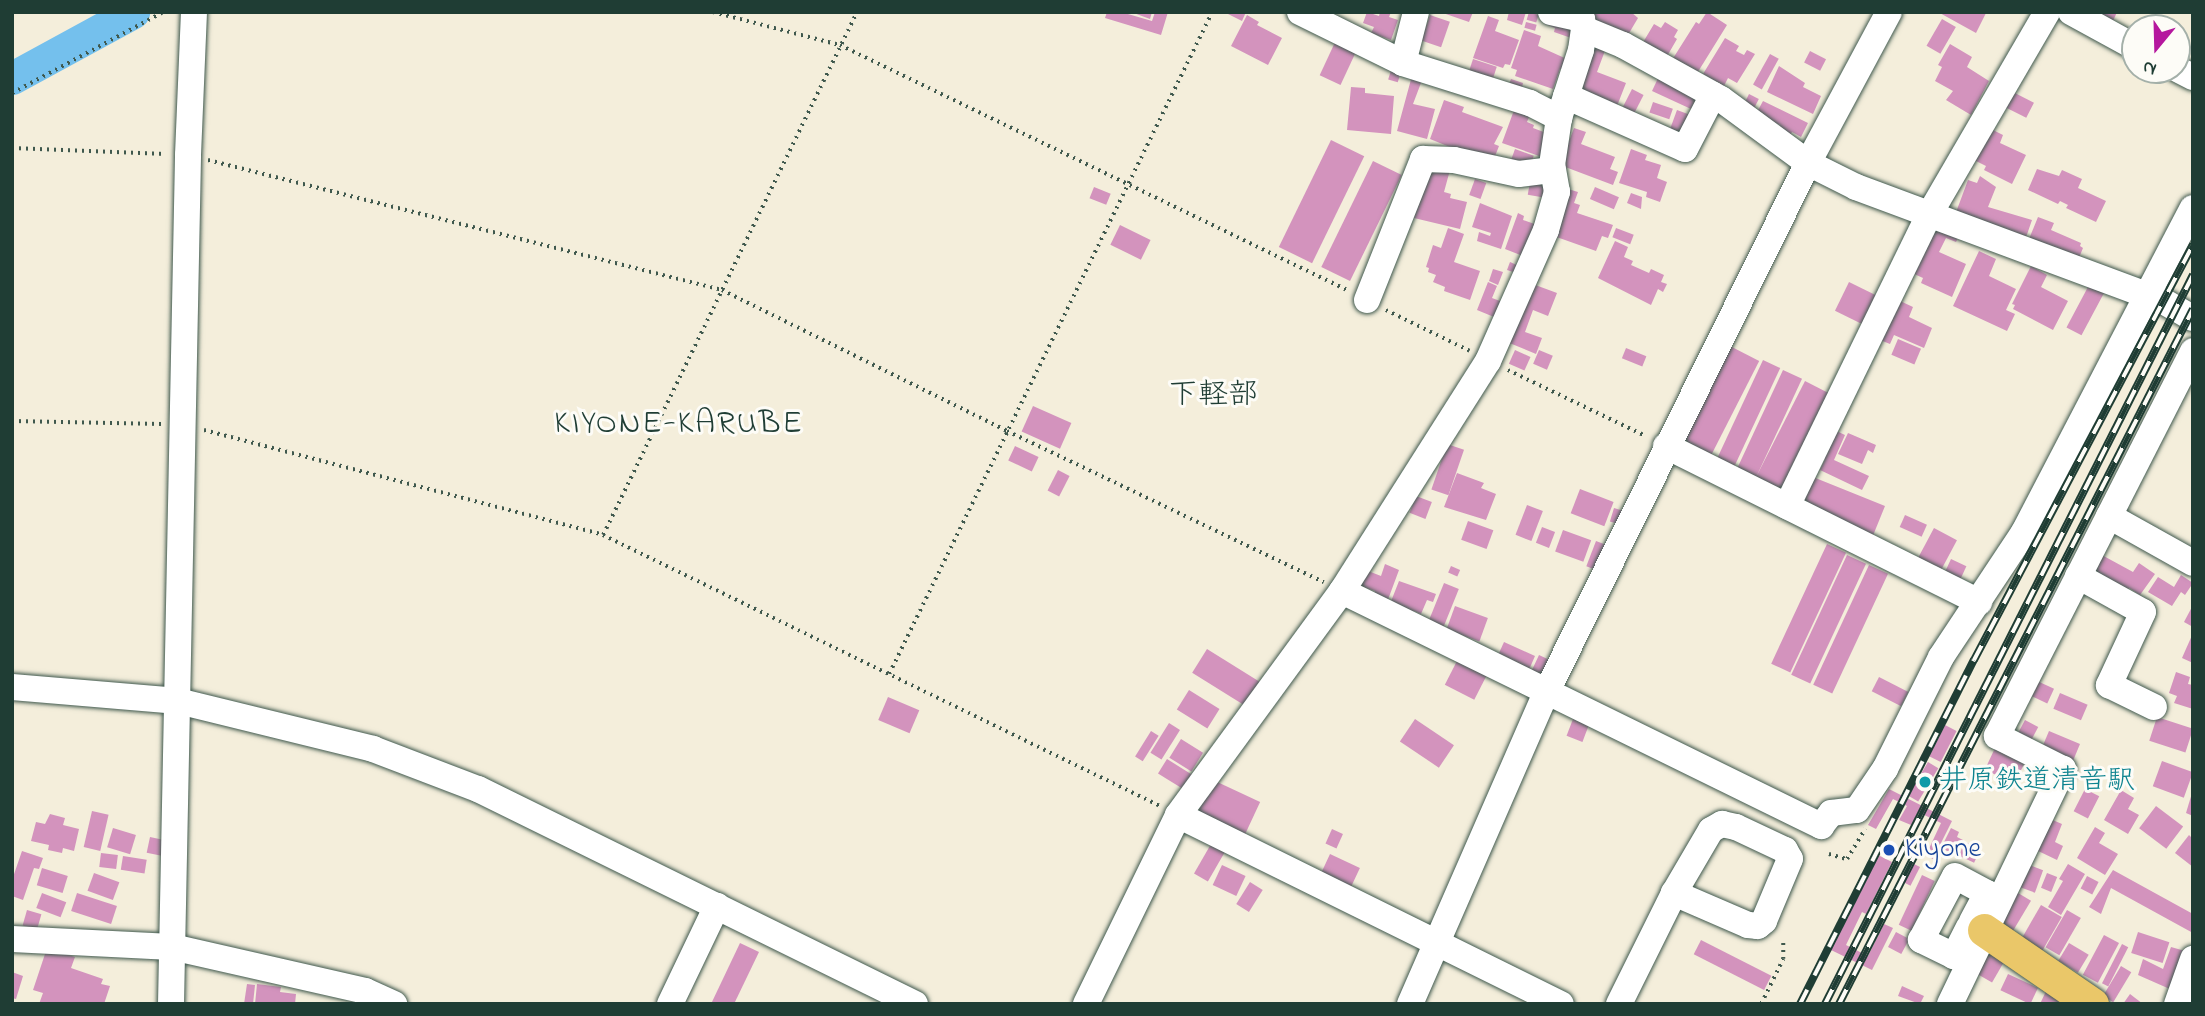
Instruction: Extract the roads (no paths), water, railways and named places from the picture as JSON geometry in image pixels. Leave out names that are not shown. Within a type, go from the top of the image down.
[{"type":"main road","points":[[1978,926],[2092,1004]]},
{"type":"street","points":[[171,1004],[188,155],[194,12]]},
{"type":"street","points":[[1300,12],[1403,63],[1530,103],[1563,107],[1685,149],[1713,95]]},
{"type":"street","points":[[1403,63],[1416,12]]},
{"type":"street","points":[[1551,12],[1582,20],[1713,95],[1808,163],[1856,187],[2147,298],[2163,301],[2193,318]]},
{"type":"street","points":[[1410,1004],[1547,691],[1808,163],[1889,12]]},
{"type":"street","points":[[1787,506],[1929,215],[2047,12]]},
{"type":"street","points":[[2071,12],[2121,39]]},
{"type":"street","points":[[1086,1004],[1178,815],[1342,591],[1488,360],[1546,230],[1556,192],[1553,170],[1563,107],[1582,20]]},
{"type":"street","points":[[1367,300],[1423,159],[1454,160],[1519,174],[1553,170]]},
{"type":"street","points":[[1342,591],[1821,825],[1831,813],[1857,810],[1885,769],[1941,657],[2031,520],[2193,208]]},
{"type":"street","points":[[1930,1004],[1954,956],[1978,926],[2063,769],[1997,736],[2193,351]]},
{"type":"street","points":[[1666,446],[1979,602]]},
{"type":"street","points":[[2109,516],[2193,563]]},
{"type":"street","points":[[2078,576],[2143,612],[2109,685],[2154,707]]},
{"type":"street","points":[[12,687],[178,701],[373,749],[467,785],[915,1004]]},
{"type":"street","points":[[1950,1004],[1987,893],[2050,763]]},
{"type":"street","points":[[1178,815],[1561,1004]]},
{"type":"street","points":[[1619,1004],[1674,894],[1711,830],[1722,824],[1785,850],[1790,859],[1763,921],[1758,926],[1748,925],[1674,894]]},
{"type":"street","points":[[1954,956],[1921,940],[1955,876],[1987,893]]},
{"type":"street","points":[[670,1004],[717,906]]},
{"type":"street","points":[[12,939],[172,947],[365,991],[383,1002]]},
{"type":"street","points":[[2176,1004],[2193,959]]},
{"type":"waterway","points":[[12,78],[133,12]]},
{"type":"railway","points":[[1800,1004],[1974,660],[2193,244]]},
{"type":"railway","points":[[1825,1004],[2193,275]]},
{"type":"railway","points":[[1839,1004],[2193,309]]},
{"type":"place","name":"井原鉄道清音駅","points":[[1925,782]]},
{"type":"place","name":"Kiyone","points":[[1889,850]]},
{"type":"district","name":"下軽部","points":[[1213,396]]},
{"type":"district","name":"KIYONE-KARUBE","points":[[679,425]]}]
